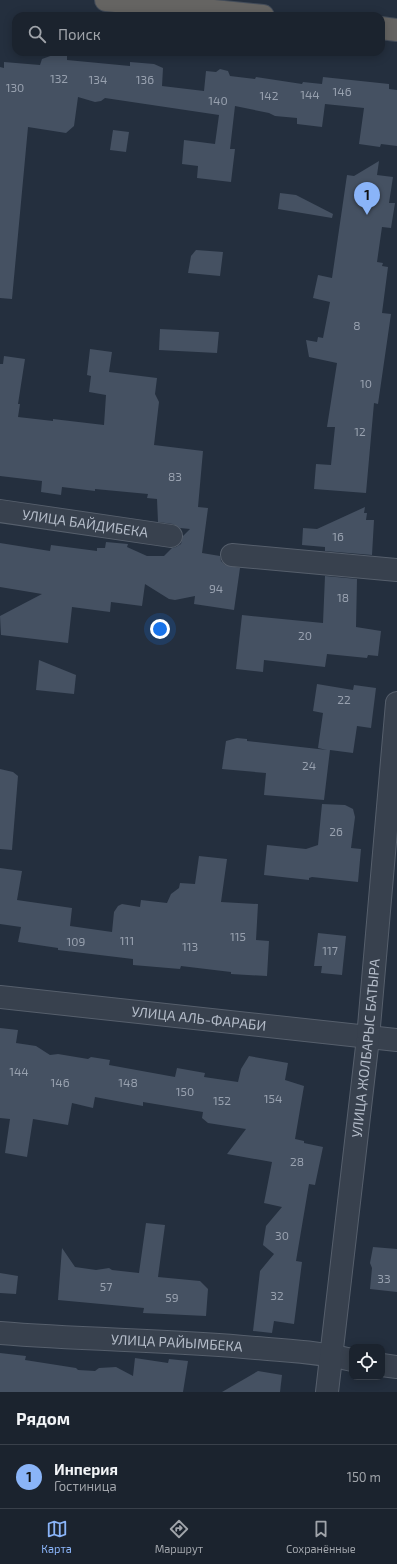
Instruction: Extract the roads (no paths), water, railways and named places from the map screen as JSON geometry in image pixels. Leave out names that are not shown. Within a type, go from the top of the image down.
[{"type":"highway","points":[[106,0],[223,12]]},
{"type":"highway","points":[[385,28],[397,30]]},
{"type":"street","name":"УЛИЦА БАЙДИБЕКА","points":[[0,511],[171,536]]},
{"type":"street","points":[[232,555],[397,570]]},
{"type":"street","name":"УЛИЦА ЖОЛБАРЫС БАТЫРА","points":[[327,1392],[368,1038],[397,704]]},
{"type":"street","name":"УЛИЦА АЛЬ-ФАРАБИ","points":[[0,997],[397,1040]]},
{"type":"street","name":"УЛИЦА РАЙЫМБЕКА","points":[[0,1333],[236,1346],[331,1355],[349,1359]]},
{"type":"street","points":[[385,1365],[397,1367]]},
{"type":"place","name":"Инперия","points":[[367,215]]}]
